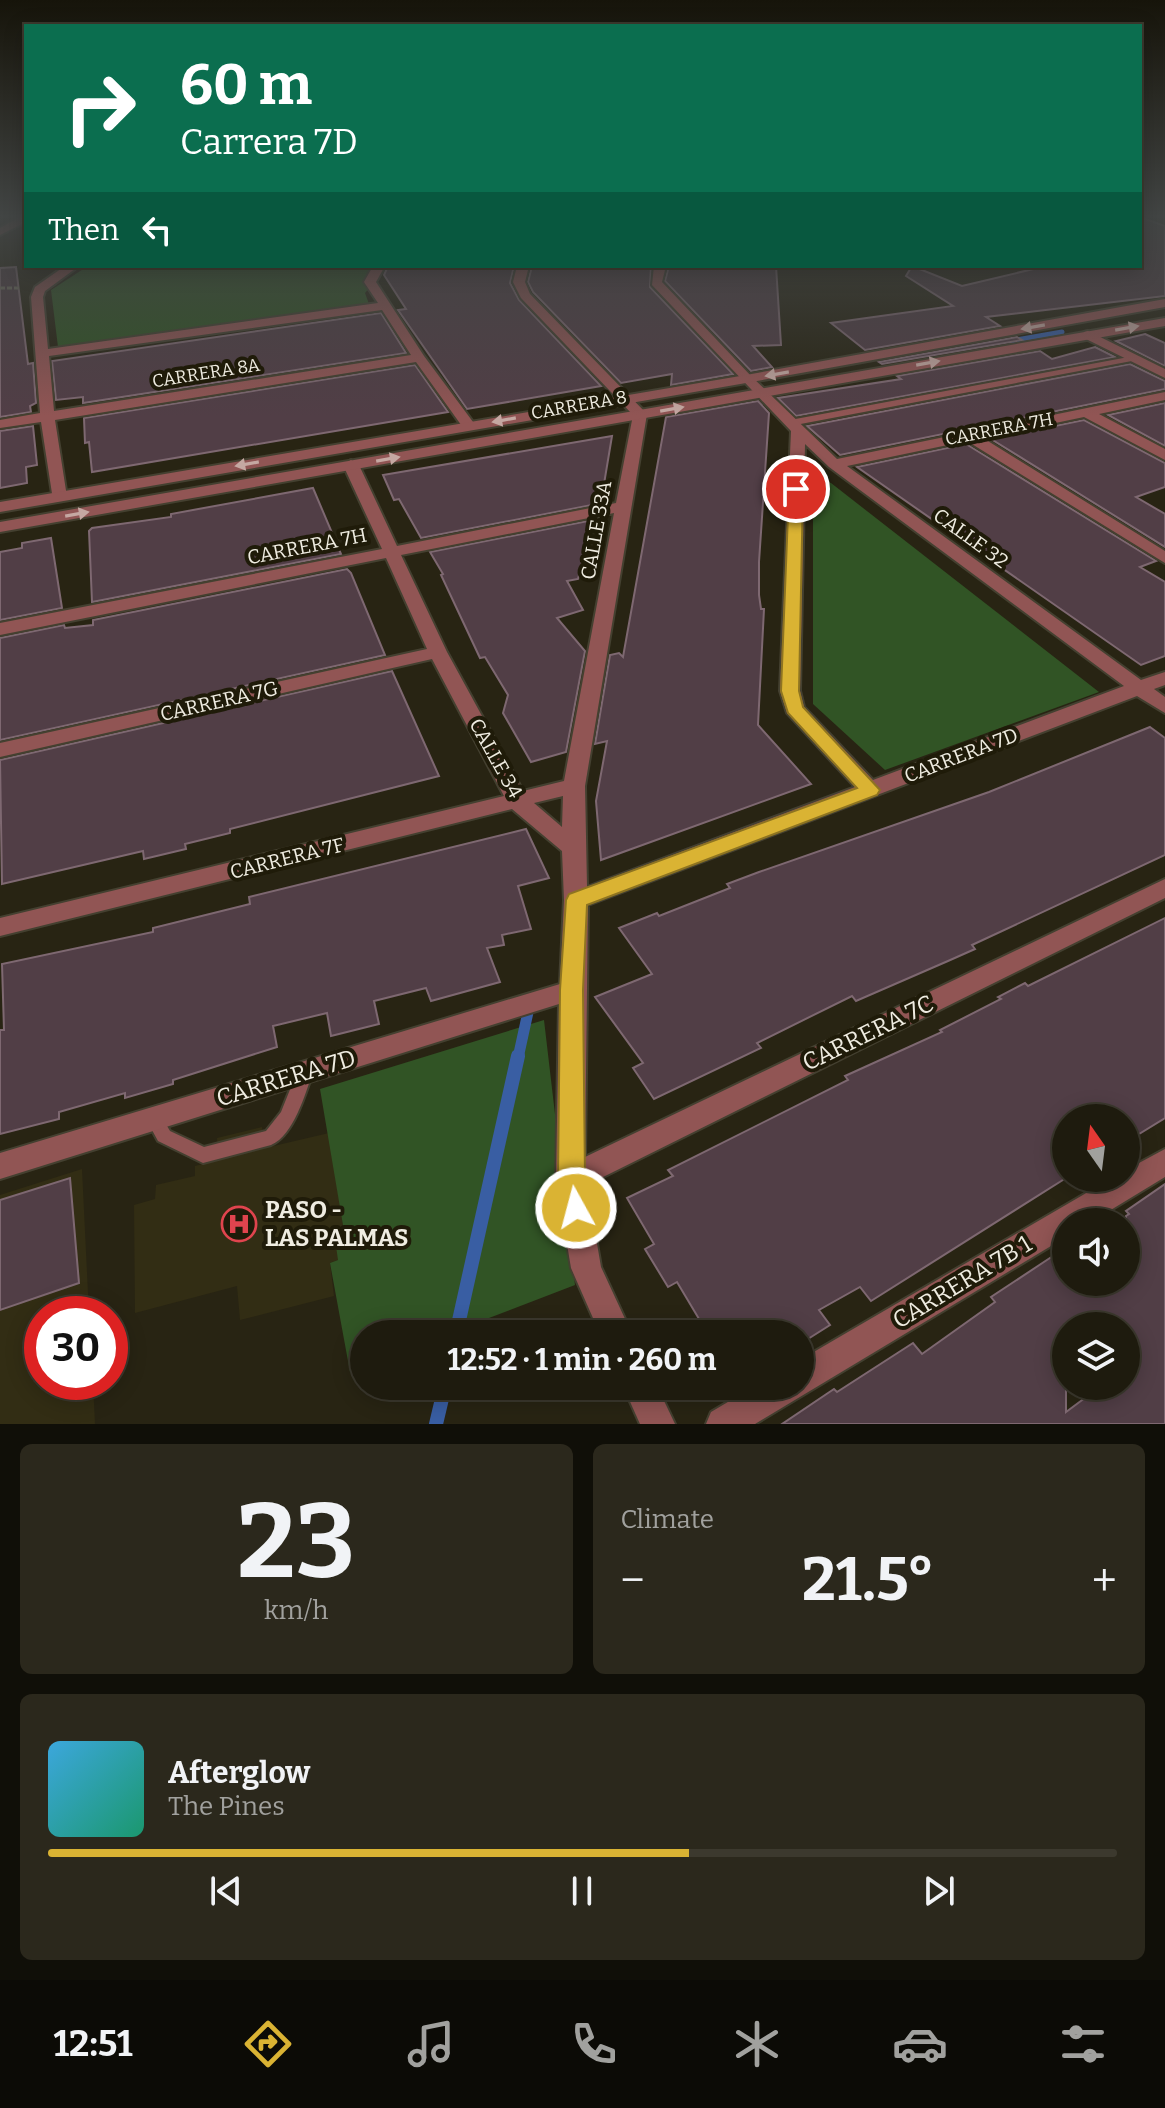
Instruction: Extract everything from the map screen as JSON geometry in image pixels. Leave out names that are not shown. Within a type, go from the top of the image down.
[{"type":"street","points":[[49,282],[39,289],[47,416],[59,497]]},
{"type":"street","points":[[370,282],[383,306],[469,426]]},
{"type":"street","points":[[519,282],[525,295],[640,414]]},
{"type":"street","name":"CALLE 32","points":[[656,282],[746,379],[834,464],[1165,707]]},
{"type":"street","name":"CARRERA 8","points":[[0,507],[746,379],[1165,303]]},
{"type":"street","points":[[44,353],[383,306]]},
{"type":"street","name":"CARRERA 8","points":[[0,527],[1165,322]]},
{"type":"street","points":[[1088,335],[1165,374]]},
{"type":"street","name":"CARRERA 8A","points":[[0,424],[419,358]]},
{"type":"street","name":"CARRERA 7H","points":[[834,464],[1165,396]]},
{"type":"street","points":[[1085,412],[1165,455]]},
{"type":"street","name":"CALLE 33A","points":[[573,848],[574,786],[640,414]]},
{"type":"street","points":[[794,427],[790,691],[794,709],[870,790]]},
{"type":"street","points":[[968,435],[1165,558]]},
{"type":"street","name":"CALLE 34","points":[[351,465],[438,652],[518,802],[573,848]]},
{"type":"street","name":"CARRERA 7H","points":[[0,629],[622,507]]},
{"type":"street","name":"CARRERA 7G","points":[[0,750],[438,652]]},
{"type":"street","name":"CARRERA 7D","points":[[576,900],[1165,678]]},
{"type":"street","name":"CARRERA 7F","points":[[0,927],[574,786]]},
{"type":"street","points":[[573,848],[576,900],[571,1178],[586,1268],[610,1320]]},
{"type":"street","name":"CARRERA 7C","points":[[571,1178],[1165,888]]},
{"type":"street","name":"CARRERA 7D","points":[[0,1166],[572,990]]},
{"type":"street","name":"CARRERA 7B 1","points":[[814,1370],[1165,1162]]},
{"type":"street","points":[[647,1400],[658,1424]]},
{"type":"street","points":[[723,1424],[763,1400]]},
{"type":"lane","points":[[794,427],[1134,358]]},
{"type":"lane","points":[[154,1119],[164,1136],[203,1155],[271,1137],[288,1116],[305,1072]]},
{"type":"shaded area","name":"PASO - LAS PALMAS","points":[[262,1127],[265,1148],[329,1133],[346,1244],[338,1260],[330,1263],[334,1296],[240,1320],[237,1286],[135,1313],[134,1205],[155,1199],[156,1185],[195,1176],[195,1166],[218,1160],[217,1138]]},
{"type":"shaded area","points":[[82,1169],[88,1296],[24,1296],[24,1400],[94,1400],[95,1424],[0,1424],[0,1195]]},
{"type":"green space","points":[[63,282],[374,282],[365,293],[369,304],[58,347],[51,290]]},
{"type":"green space","points":[[813,478],[831,483],[1099,692],[885,770],[813,704]]},
{"type":"green space","points":[[544,1020],[575,1285],[484,1320],[350,1320],[350,1372],[330,1263],[338,1260],[336,1246],[346,1243],[320,1089]]},
{"type":"building","points":[[0,282],[18,282],[28,364],[33,363],[36,403],[30,406],[31,412],[0,417]]},
{"type":"building","points":[[389,282],[510,282],[519,300],[601,386],[467,409],[398,310],[406,309]]},
{"type":"building","points":[[528,282],[650,282],[650,287],[733,374],[671,385],[672,374],[621,383],[533,292]]},
{"type":"building","points":[[666,282],[777,282],[781,345],[753,346],[772,367],[751,371]]},
{"type":"building","points":[[916,282],[953,282],[962,286],[977,282],[1165,282],[1165,296],[986,317],[1000,326],[865,350],[831,323],[953,306]]},
{"type":"building","points":[[381,313],[406,353],[83,403],[83,397],[56,400],[52,361]]},
{"type":"building","points":[[1145,334],[1165,343],[1165,366],[1116,341]]},
{"type":"building","points":[[1017,337],[1022,340],[882,364],[879,362]]},
{"type":"building","points":[[1095,347],[1115,357],[796,416],[778,398],[901,379],[897,376],[1040,351],[1052,359]]},
{"type":"building","points":[[1130,364],[1165,381],[1165,389],[840,455],[807,426]]},
{"type":"building","points":[[415,365],[448,412],[92,472],[89,442],[85,443],[84,418]]},
{"type":"building","points":[[758,401],[769,413],[759,562],[759,595],[761,609],[764,609],[758,725],[811,784],[601,860],[596,801],[607,741],[595,744],[610,655],[619,653],[623,657],[666,417]]},
{"type":"building","points":[[1165,403],[1165,446],[1108,415]]},
{"type":"building","points":[[1084,420],[1165,463],[1165,487],[1136,497],[1165,514],[1165,547],[991,439]]},
{"type":"building","points":[[33,426],[37,465],[26,467],[27,483],[0,488],[0,431]]},
{"type":"building","points":[[612,436],[602,496],[597,504],[421,538],[399,499],[394,500],[383,475]]},
{"type":"building","points":[[966,444],[1156,561],[1140,567],[1165,582],[1165,656],[1141,665],[857,467]]},
{"type":"building","points":[[313,488],[341,554],[92,602],[89,531],[92,528],[171,517],[171,514]]},
{"type":"building","points":[[593,520],[578,579],[567,581],[583,610],[557,618],[585,651],[566,752],[531,762],[503,713],[508,695],[485,657],[480,658],[430,552]]},
{"type":"building","points":[[51,538],[62,608],[0,620],[0,552],[22,548],[22,543]]},
{"type":"building","points":[[347,569],[385,655],[0,740],[0,638],[64,625],[65,628],[93,625],[93,620]]},
{"type":"building","points":[[392,671],[439,776],[230,829],[230,833],[185,844],[186,849],[144,859],[143,851],[2,884],[0,760]]},
{"type":"building","points":[[1150,727],[1165,738],[1165,855],[972,945],[975,949],[856,1001],[852,996],[757,1043],[761,1048],[654,1099],[633,1068],[643,1063],[595,997],[652,974],[619,928],[730,888],[727,884],[759,872],[989,792]]},
{"type":"building","points":[[526,829],[549,878],[518,886],[531,929],[502,935],[504,945],[487,948],[500,982],[431,1001],[426,988],[374,1001],[379,1024],[331,1036],[327,1013],[273,1026],[277,1047],[173,1080],[173,1084],[125,1098],[125,1093],[59,1112],[59,1119],[0,1134],[0,1030],[4,1030],[2,964],[153,932],[153,928],[250,904],[249,897]]},
{"type":"building","points":[[1165,918],[1165,1118],[1140,1133],[1140,1104],[1052,1104],[1052,1187],[871,1301],[860,1287],[819,1310],[830,1325],[814,1335],[814,1320],[700,1320],[677,1282],[668,1287],[645,1249],[654,1244],[627,1198],[673,1176],[668,1170],[848,1080],[845,1076],[942,1032],[940,1030],[1025,983],[1028,986]]},
{"type":"building","points":[[70,1178],[79,1283],[41,1296],[24,1296],[24,1302],[0,1310],[0,1200]]},
{"type":"building","points":[[1165,1184],[1165,1424],[782,1424],[834,1389],[837,1392],[913,1343],[922,1354],[995,1302],[991,1297],[1052,1257],[1052,1296],[1140,1296],[1140,1208],[1130,1208]]},
{"type":"waterway","points":[[1010,341],[1062,332]]},
{"type":"waterway","points":[[518,1058],[530,1003]]},
{"type":"waterway","points":[[459,1320],[518,1056]]},
{"type":"waterway","points":[[436,1424],[442,1400]]},
{"type":"place","name":"PASO - LAS PALMAS","points":[[239,1224]]},
{"type":"route","points":[[576,1208],[571,1178],[576,900],[870,790],[794,709],[790,691],[796,489]]}]
